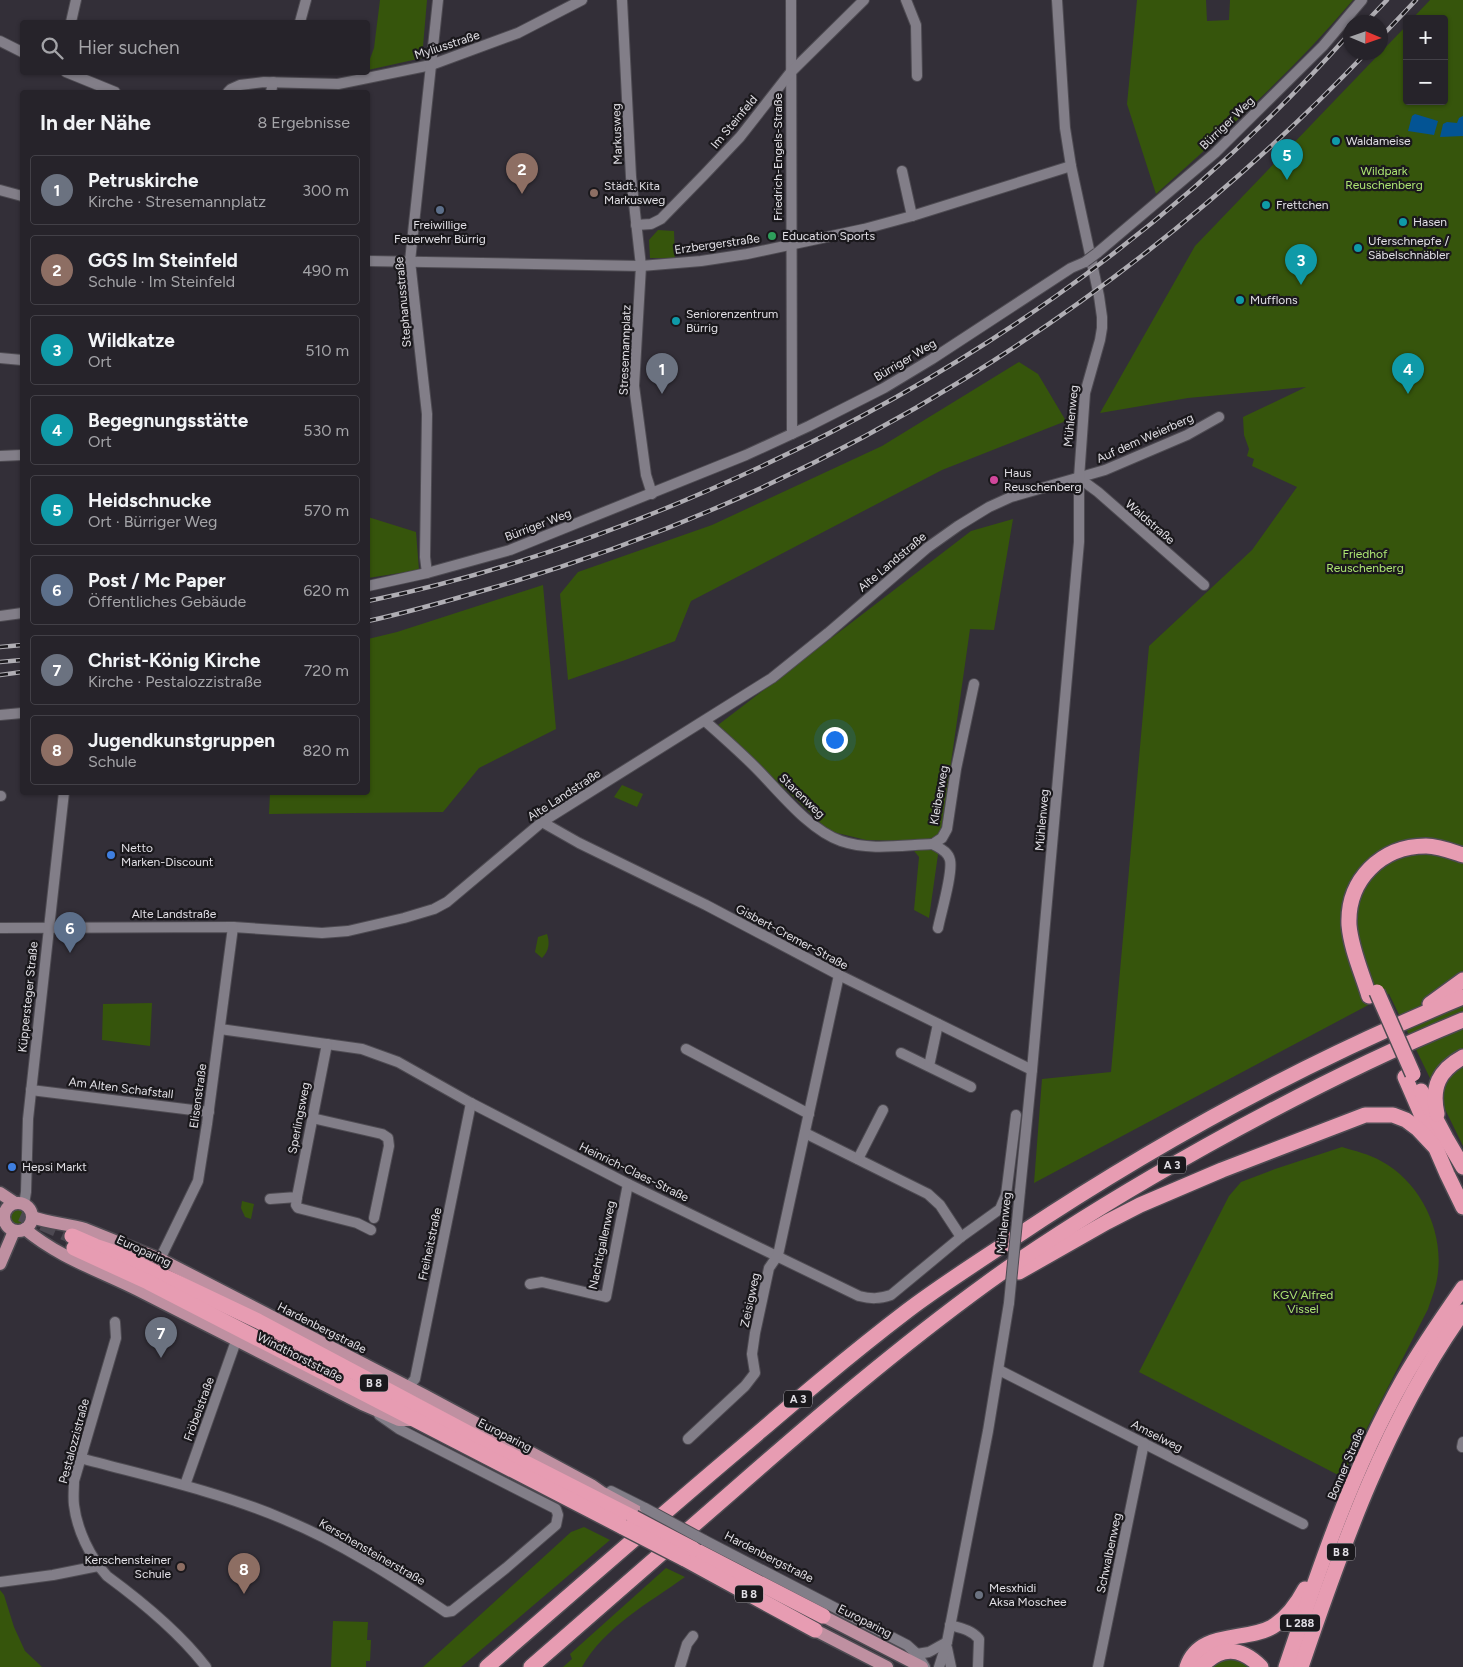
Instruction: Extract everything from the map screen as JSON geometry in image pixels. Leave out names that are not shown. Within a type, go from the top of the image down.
[{"type":"highway","points":[[1462,1208],[1434,1146],[1409,1076],[1357,959],[1349,924],[1351,903],[1358,884],[1370,868],[1386,855],[1407,848],[1427,846],[1448,850],[1463,856]]},
{"type":"highway","points":[[1373,994],[1358,925],[1360,907],[1367,888],[1376,876],[1392,864],[1409,857],[1438,856],[1463,867]]},
{"type":"highway","points":[[1409,1019],[1463,980]]},
{"type":"highway","name":"A 3","points":[[487,1667],[620,1550],[836,1367],[910,1309],[1060,1207],[1118,1171],[1300,1070],[1409,1019],[1463,997]]},
{"type":"highway","name":"A 3","points":[[531,1667],[828,1408],[988,1282],[1069,1227],[1146,1180],[1257,1118],[1374,1059],[1463,1020]]},
{"type":"highway","points":[[1440,1128],[1434,1094],[1438,1083],[1448,1067],[1463,1057]]},
{"type":"highway","points":[[1409,1076],[1463,1167]]},
{"type":"highway","points":[[988,1282],[1023,1270],[1107,1222],[1164,1194],[1365,1114],[1393,1115],[1406,1120],[1418,1129],[1434,1146]]},
{"type":"highway","name":"Europaring","points":[[815,1630],[694,1549],[638,1518],[418,1420],[70,1241],[113,1252],[258,1321],[504,1452],[638,1518],[823,1616]]},
{"type":"highway","name":"Bonner Straße","points":[[1286,1667],[1315,1580],[1348,1496],[1384,1414],[1418,1355],[1463,1288]]},
{"type":"highway","name":"B 8","points":[[1301,1667],[1342,1550],[1382,1454],[1417,1385],[1463,1312]]},
{"type":"highway","name":"B 8","points":[[1188,1667],[1189,1661],[1194,1655],[1211,1642],[1251,1634],[1272,1627],[1297,1604],[1305,1590],[1315,1580]]},
{"type":"highway","points":[[1201,1667],[1209,1658],[1217,1654],[1235,1651],[1252,1658],[1261,1667]]},
{"type":"main road","points":[[0,1194],[29,1208],[32,1217],[30,1224],[19,1230],[0,1264]]},
{"type":"main road","points":[[19,1204],[7,1208],[2,1215],[5,1224],[19,1230]]},
{"type":"main road","name":"Hardenbergstraße","points":[[32,1217],[85,1229],[160,1260],[408,1387],[591,1485],[638,1518]]},
{"type":"main road","name":"Windthorststraße","points":[[19,1230],[362,1404]]},
{"type":"main road","points":[[362,1404],[399,1420],[418,1420]]},
{"type":"main road","name":"Europaring","points":[[823,1616],[924,1667]]},
{"type":"main road","name":"Europaring","points":[[815,1630],[887,1667]]},
{"type":"main road","points":[[901,1656],[917,1654]]},
{"type":"street","points":[[71,20],[76,0]]},
{"type":"street","points":[[301,20],[306,0]]},
{"type":"street","name":"Stephanusstraße","points":[[427,573],[425,557],[427,414],[410,261],[438,0]]},
{"type":"street","name":"Myliusstraße","points":[[230,90],[240,85],[277,82],[338,84],[431,65],[518,33],[582,0]]},
{"type":"street","name":"Markusweg","points":[[622,0],[631,177],[641,266]]},
{"type":"street","name":"Friedrich-Engels-Straße","points":[[791,0],[792,434]]},
{"type":"street","name":"Im Steinfeld","points":[[636,225],[651,224],[660,219],[740,137],[790,73],[864,0]]},
{"type":"street","points":[[906,0],[916,25],[917,76]]},
{"type":"street","name":"Mühlenweg","points":[[939,1667],[947,1642],[999,1370],[1009,1303],[1032,1070],[1079,542],[1079,478],[1084,393],[1100,340],[1102,316],[1065,128],[1057,0]]},
{"type":"street","name":"Bürriger Weg","points":[[370,586],[427,573],[510,550],[746,455],[884,388],[1097,253],[1215,153],[1323,46],[1362,0]]},
{"type":"street","points":[[0,41],[20,51]]},
{"type":"street","points":[[73,75],[110,90]]},
{"type":"street","name":"Erzbergerstraße","points":[[641,266],[702,261],[747,254],[864,229],[912,216],[1071,166]]},
{"type":"street","points":[[902,171],[912,216]]},
{"type":"street","points":[[0,190],[20,195]]},
{"type":"street","points":[[370,261],[641,266]]},
{"type":"street","name":"Stresemannplatz","points":[[641,266],[634,386],[646,475],[652,494]]},
{"type":"street","points":[[0,358],[20,360]]},
{"type":"street","name":"Auf dem Weierberg","points":[[1079,478],[1105,470],[1187,435],[1219,417]]},
{"type":"street","points":[[0,456],[20,455]]},
{"type":"street","name":"Waldstraße","points":[[1079,478],[1098,492],[1204,585]]},
{"type":"street","name":"Alte Landstraße","points":[[0,928],[233,927],[283,932],[322,933],[339,932],[404,918],[434,909],[447,902],[542,822],[772,678],[828,633],[927,548],[958,526],[988,507],[1011,497],[1079,478]]},
{"type":"street","points":[[0,616],[20,613]]},
{"type":"street","name":"Kleiberweg","points":[[933,844],[942,838],[947,829],[956,769],[974,684]]},
{"type":"street","points":[[0,715],[20,713]]},
{"type":"street","name":"Starenweg","points":[[705,720],[811,824],[825,834],[843,842],[868,846],[933,844]]},
{"type":"street","name":"Küppersteger Straße","points":[[19,1204],[26,1192],[30,1090],[64,795]]},
{"type":"street","name":"Gisbert-Cremer-Straße","points":[[542,822],[578,843],[706,905],[839,975],[1032,1070]]},
{"type":"street","points":[[933,844],[946,852],[950,860],[948,886],[938,928]]},
{"type":"street","name":"Elisenstraße","points":[[160,1260],[198,1181],[233,927]]},
{"type":"street","name":"Zeisigweg","points":[[688,1439],[745,1386],[755,1373],[752,1354],[755,1333],[769,1268],[778,1256],[839,975]]},
{"type":"street","points":[[929,1066],[938,1024]]},
{"type":"street","name":"Heinrich-Claes-Straße","points":[[220,1029],[362,1049],[383,1055],[628,1184],[859,1296],[870,1299],[881,1299],[891,1295],[1000,1209],[1006,1195]]},
{"type":"street","name":"Sperlingsweg","points":[[296,1201],[327,1044]]},
{"type":"street","points":[[686,1049],[809,1114]]},
{"type":"street","points":[[901,1054],[971,1087]]},
{"type":"street","name":"Am Alten Schafstall","points":[[30,1090],[209,1112]]},
{"type":"street","name":"Freiheitstraße","points":[[408,1387],[415,1379],[471,1103]]},
{"type":"street","points":[[858,1159],[883,1110]]},
{"type":"street","name":"Mühlenweg","points":[[1006,1195],[1016,1116]]},
{"type":"street","points":[[312,1118],[382,1134],[388,1138],[389,1146],[374,1218]]},
{"type":"street","points":[[805,1133],[928,1194],[940,1205],[962,1238]]},
{"type":"street","name":"Nachtigallenweg","points":[[530,1284],[542,1282],[606,1297],[628,1184]]},
{"type":"street","points":[[270,1198],[296,1201],[298,1208],[357,1223],[371,1230]]},
{"type":"street","name":"Pestalozzistraße","points":[[115,1322],[116,1338],[74,1481],[73,1502],[75,1514],[84,1538],[98,1566],[106,1576],[173,1631],[198,1656],[206,1667]]},
{"type":"street","name":"Fröbelstraße","points":[[185,1485],[236,1341]]},
{"type":"street","name":"Amselweg","points":[[999,1370],[1303,1524]]},
{"type":"street","name":"Windthorststraße","points":[[362,1404],[400,1429],[556,1509],[558,1515]]},
{"type":"street","name":"Schwalbenweg","points":[[1098,1667],[1144,1443]]},
{"type":"street","name":"Kerschensteinerstraße","points":[[80,1458],[185,1485],[261,1510],[325,1537],[446,1612],[452,1611],[556,1525],[558,1515]]},
{"type":"street","name":"Hardenbergstraße","points":[[694,1549],[872,1626],[907,1645],[917,1654],[924,1667]]},
{"type":"street","points":[[0,1582],[53,1575],[98,1566]]},
{"type":"street","points":[[950,1626],[969,1631],[979,1639],[978,1667]]},
{"type":"street","points":[[680,1667],[687,1644],[693,1636]]},
{"type":"street","points":[[917,1654],[935,1649],[947,1642]]},
{"type":"street","name":"Mühlenweg","points":[[947,1642],[948,1658],[951,1667]]},
{"type":"green space","points":[[380,0],[427,0],[422,58],[370,70],[370,59],[374,48]]},
{"type":"green space","points":[[1137,0],[1206,0],[1207,21],[1229,20],[1230,0],[1353,0],[1307,52],[1233,124],[1156,194],[1127,104]]},
{"type":"green space","points":[[1430,0],[1463,0],[1463,1146],[1389,994],[1034,1183],[1042,1079],[1111,1072],[1149,646],[1252,550],[1297,487],[1252,466],[1254,459],[1247,456],[1249,449],[1244,435],[1243,417],[1306,387],[1188,398],[1100,413],[1195,246],[1373,60],[1388,60],[1388,45],[1403,29],[1403,105],[1448,105],[1448,15],[1416,15]]},
{"type":"green space","points":[[658,230],[674,231],[675,258],[650,258],[649,240]]},
{"type":"green space","points":[[1019,362],[1038,374],[1066,421],[942,470],[691,601],[675,641],[568,680],[560,594],[578,572],[712,525],[882,446]]},
{"type":"green space","points":[[370,518],[416,532],[419,570],[370,578]]},
{"type":"green space","points":[[1013,519],[994,630],[970,629],[929,918],[914,910],[919,857],[906,841],[866,840],[829,831],[718,725],[971,531]]},
{"type":"green space","points":[[543,585],[556,729],[479,768],[443,812],[269,814],[270,795],[370,795],[370,639],[397,632]]},
{"type":"green space","points":[[622,785],[643,794],[637,807],[614,797]]},
{"type":"green space","points":[[547,934],[548,947],[542,958],[535,952],[538,937]]},
{"type":"green space","points":[[152,1003],[150,1046],[102,1040],[103,1004]]},
{"type":"green space","name":"KGV Alfred Vissel","points":[[1342,1147],[1376,1159],[1395,1170],[1407,1181],[1426,1208],[1437,1239],[1439,1256],[1437,1282],[1428,1309],[1342,1477],[1139,1372],[1229,1196],[1241,1182]]},
{"type":"green space","points":[[242,1201],[254,1204],[251,1219],[245,1217],[241,1208]]},
{"type":"green space","points":[[18,1208],[24,1210],[26,1216],[24,1222],[18,1224],[12,1222],[10,1216],[12,1210]]},
{"type":"green space","points":[[584,1527],[610,1540],[461,1667],[423,1667],[571,1532]]},
{"type":"green space","points":[[666,1568],[685,1577],[642,1606],[615,1628],[591,1653],[582,1667],[563,1667],[572,1659],[570,1654]]},
{"type":"green space","points":[[0,1590],[4,1595],[14,1627],[25,1651],[42,1667],[0,1667]]},
{"type":"green space","points":[[333,1621],[368,1622],[367,1640],[371,1640],[370,1661],[366,1661],[366,1667],[331,1667]]},
{"type":"green space","points":[[1239,1658],[1254,1667],[1210,1667],[1220,1659]]},
{"type":"water","points":[[1415,114],[1438,121],[1434,135],[1408,131],[1412,116]]},
{"type":"water","points":[[1463,116],[1463,136],[1440,137],[1443,124],[1447,122],[1457,123],[1459,118]]},
{"type":"tunnel","points":[[0,1205],[72,1236]]},
{"type":"railway","points":[[1373,15],[1387,0]]},
{"type":"railway","points":[[1388,30],[1416,0]]},
{"type":"railway","points":[[370,601],[498,568],[584,540],[668,508],[800,448],[888,401],[973,351],[1055,297],[1133,238],[1209,174],[1281,106],[1343,40]]},
{"type":"railway","points":[[370,621],[492,588],[616,547],[737,499],[853,442],[965,378],[1073,307],[1176,229],[1274,144],[1359,60]]},
{"type":"railway","points":[[0,647],[20,645]]},
{"type":"railway","points":[[0,662],[20,660]]},
{"type":"railway","points":[[0,675],[20,672]]},
{"type":"place","name":"Waldameise","points":[[1336,141]]},
{"type":"place","name":"Heidschnucke","points":[[1287,180]]},
{"type":"place","name":"Städt. Kita Markusweg","points":[[594,193]]},
{"type":"place","name":"GGS Im Steinfeld","points":[[522,194]]},
{"type":"place","name":"Frettchen","points":[[1266,205]]},
{"type":"place","name":"Freiwillige Feuerwehr Bürrig","points":[[440,210]]},
{"type":"place","name":"Hasen","points":[[1403,222]]},
{"type":"place","name":"Education Sports","points":[[772,236]]},
{"type":"place","name":"Uferschnepfe / Säbelschnäbler","points":[[1358,248]]},
{"type":"place","name":"Wildkatze","points":[[1301,285]]},
{"type":"place","name":"Mufflons","points":[[1240,300]]},
{"type":"place","name":"Seniorenzentrum Bürrig","points":[[676,321]]},
{"type":"place","name":"Petruskirche","points":[[662,394]]},
{"type":"place","name":"Begegnungsstätte","points":[[1408,394]]},
{"type":"place","name":"Haus Reuschenberg","points":[[994,480]]},
{"type":"place","name":"Netto Marken-Discount","points":[[111,855]]},
{"type":"place","name":"Post / Mc Paper","points":[[70,953]]},
{"type":"place","name":"Hepsi Markt","points":[[12,1167]]},
{"type":"place","name":"Christ-König Kirche","points":[[161,1358]]},
{"type":"place","name":"Kerschensteiner Schule","points":[[181,1567]]},
{"type":"place","name":"Jugendkunstgruppen","points":[[244,1594]]},
{"type":"place","name":"Mesxhidi Aksa Moschee","points":[[979,1595]]},
{"type":"park label","name":"Wildpark Reuschenberg","points":[[1384,178]]},
{"type":"park label","name":"Friedhof Reuschenberg","points":[[1365,561]]}]
